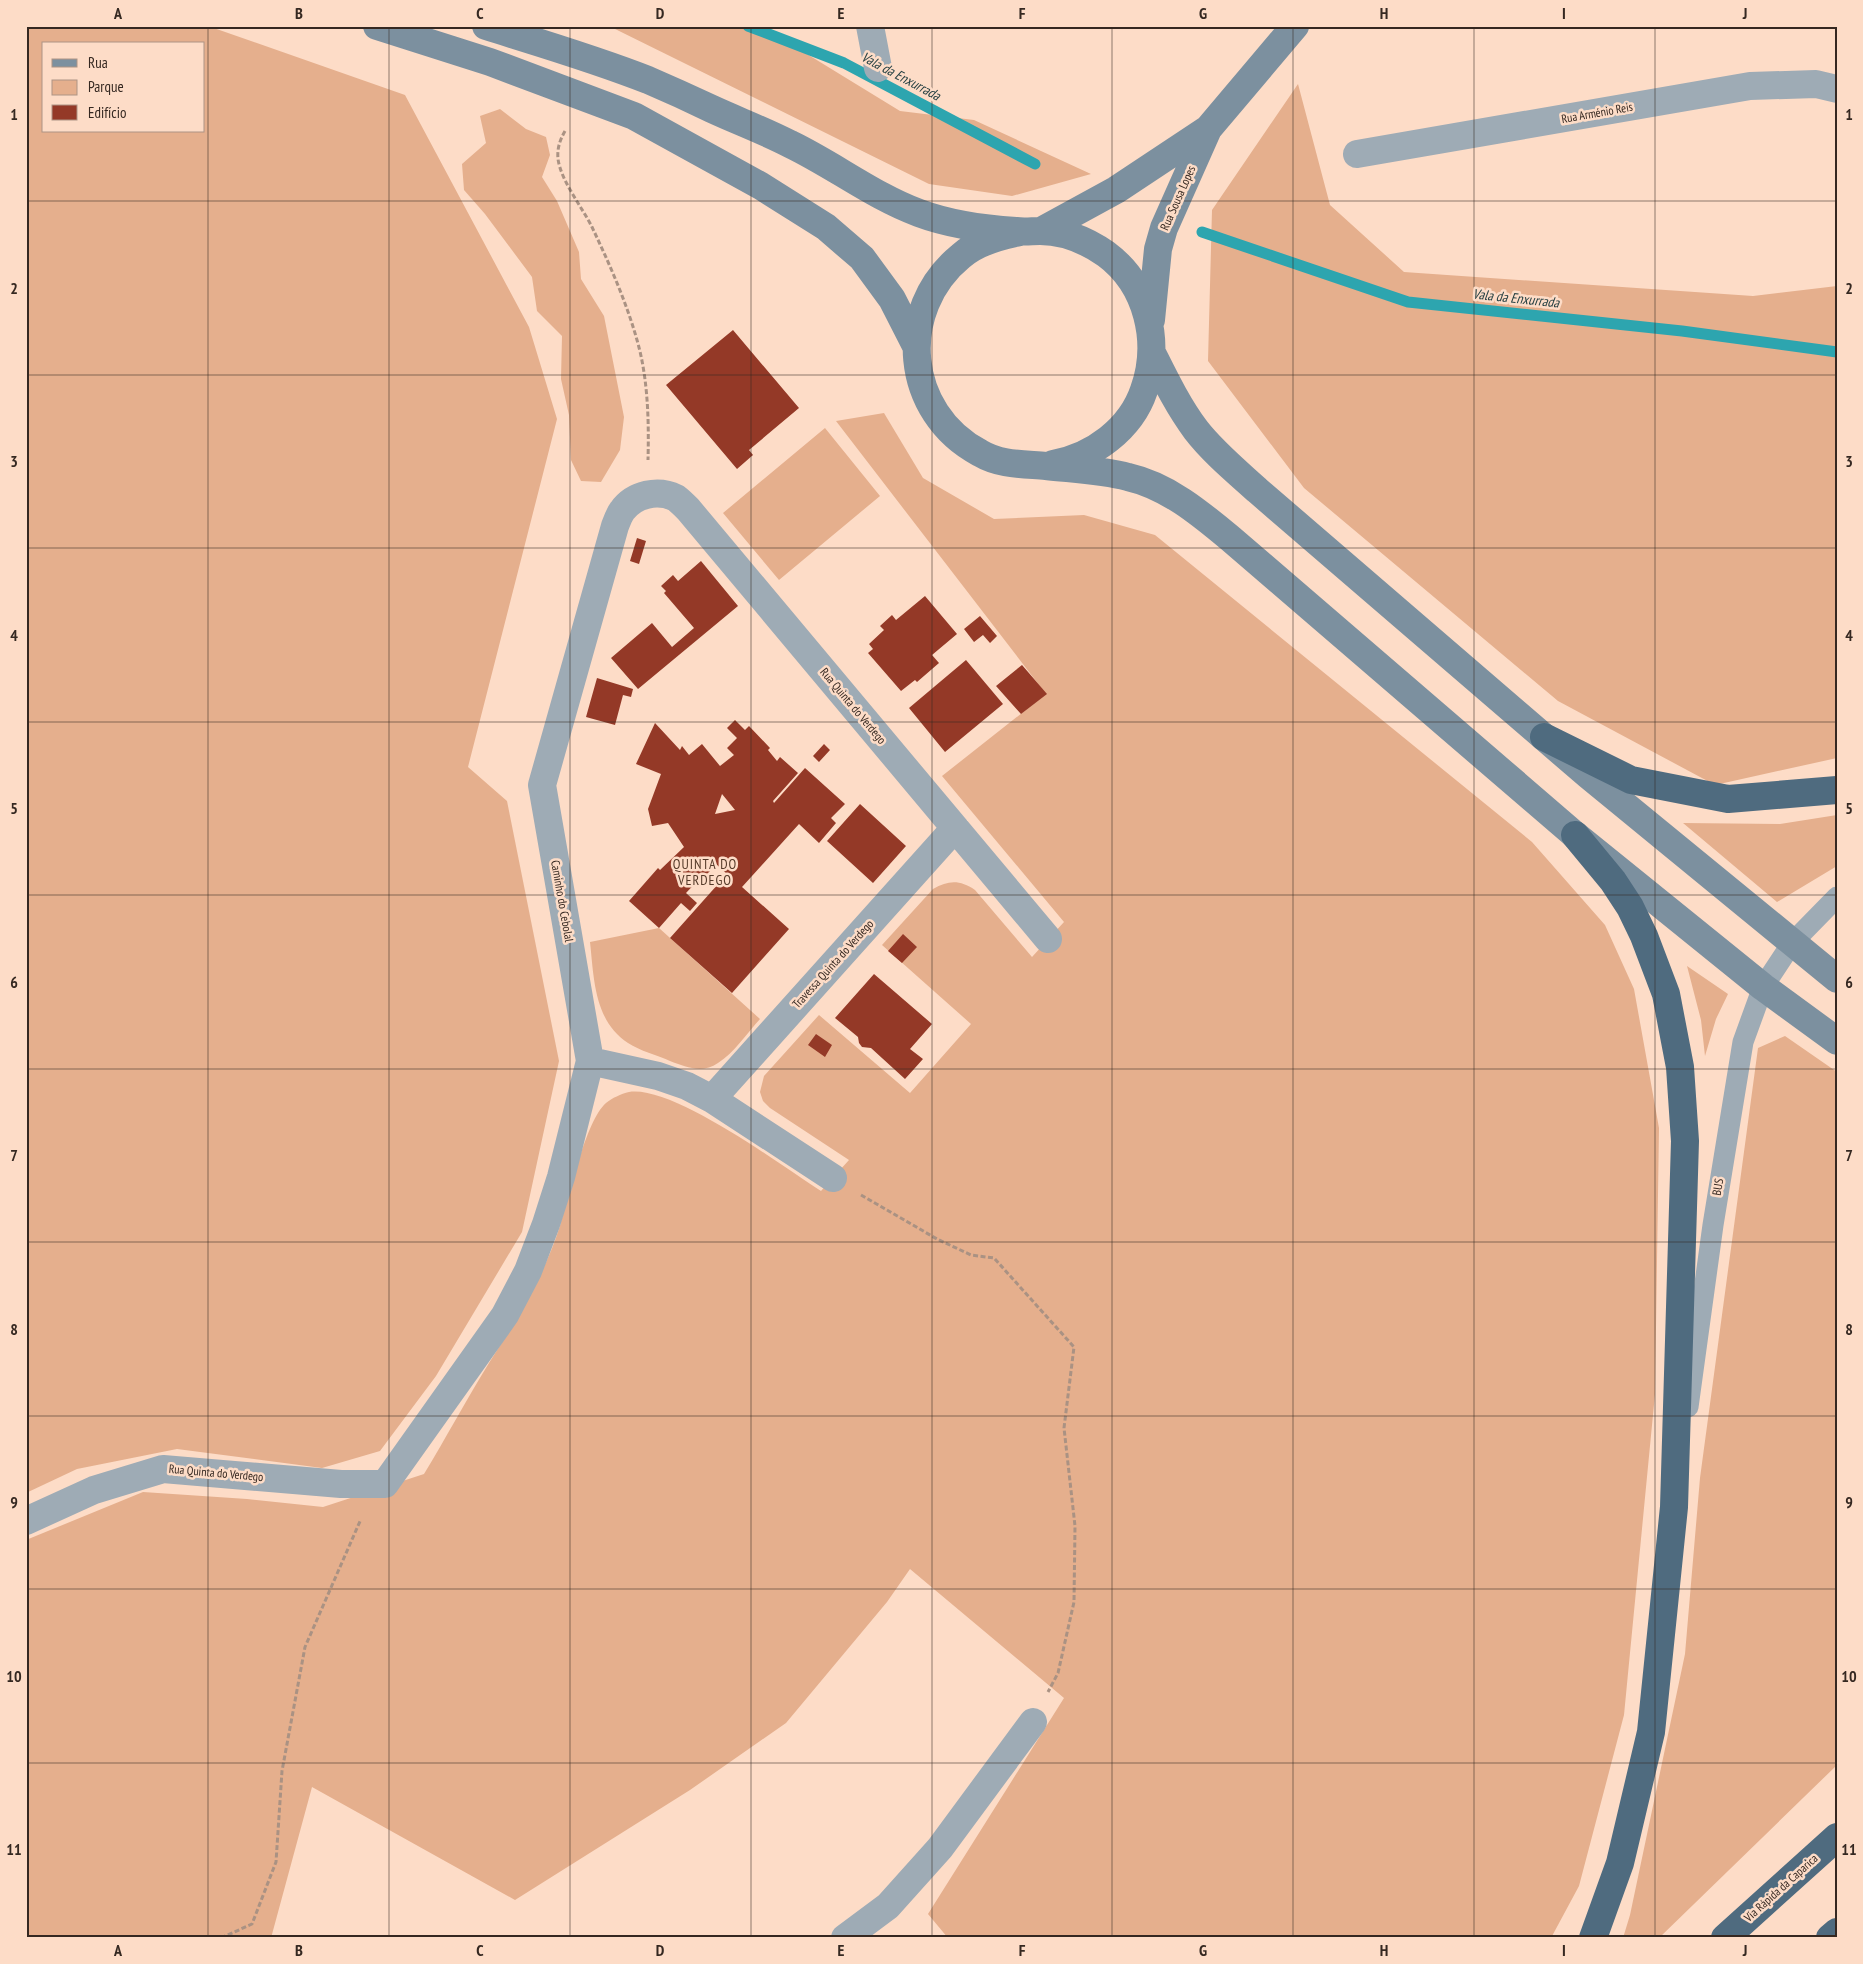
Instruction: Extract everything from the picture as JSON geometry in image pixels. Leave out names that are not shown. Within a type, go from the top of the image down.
[{"type":"highway","points":[[1544,737],[1631,780],[1728,799],[1837,790]]},
{"type":"highway","points":[[1575,835],[1612,880],[1630,907],[1644,936],[1666,994],[1680,1067],[1685,1141],[1674,1507],[1650,1732],[1620,1863],[1593,1938]]},
{"type":"highway","name":"Via Rápida da Caparica","points":[[1725,1938],[1837,1837]]},
{"type":"highway","points":[[1830,1938],[1837,1932]]},
{"type":"main road","points":[[377,26],[490,62],[634,116],[762,186],[826,227],[862,258],[892,299],[916,346]]},
{"type":"main road","points":[[486,26],[648,80],[791,144],[856,182],[918,213],[970,227],[1059,233],[1076,238],[1106,255],[1120,267],[1140,296],[1151,341],[1185,415],[1210,446],[1257,490],[1544,737],[1792,943],[1837,978]]},
{"type":"main road","name":"Rua Sousa Lopes","points":[[1044,466],[1065,462],[1085,454],[1120,430],[1133,412],[1143,394],[1149,374],[1158,249],[1164,228],[1208,129],[1295,26]]},
{"type":"main road","name":"Rua Sousa Lopes","points":[[1030,231],[1116,190],[1208,129]]},
{"type":"main road","points":[[1030,231],[999,236],[980,244],[962,255],[947,269],[934,286],[925,305],[918,325],[916,346],[918,368],[923,389],[932,409],[946,427],[962,442],[980,454],[1022,466],[1044,466],[1129,477],[1155,486],[1185,504],[1218,528],[1271,572],[1575,835],[1763,987],[1837,1041]]},
{"type":"street","points":[[870,26],[878,68]]},
{"type":"street","name":"Rua Arménio Reis","points":[[1357,154],[1750,86],[1816,84],[1837,90]]},
{"type":"street","name":"Rua Quinta do Verdego","points":[[647,494],[662,494],[677,499],[688,509],[1048,939]]},
{"type":"street","name":"Caminho do Cebolal","points":[[590,1061],[542,785],[616,526],[622,512],[632,500],[647,494]]},
{"type":"street","name":"Travessa Quinta do Verdego","points":[[712,1099],[955,828]]},
{"type":"street","points":[[385,1484],[505,1315],[528,1271],[561,1177],[590,1061],[658,1076],[687,1086],[712,1099],[833,1178]]},
{"type":"street","name":"Rua Quinta do Verdego","points":[[26,1521],[94,1490],[162,1469],[342,1484],[385,1484]]},
{"type":"street","points":[[845,1938],[888,1906],[940,1848],[1033,1722]]},
{"type":"lane","name":"BUS","points":[[1674,1507],[1713,1225],[1743,1042],[1763,987],[1792,943],[1837,897]]},
{"type":"path","points":[[565,130],[559,143],[558,159],[562,172],[607,259],[637,341],[646,384],[649,440],[647,494]]},
{"type":"path","points":[[833,1178],[937,1239],[971,1255],[994,1258],[1074,1347],[1064,1428],[1075,1526],[1074,1602],[1058,1673],[1033,1722]]},
{"type":"path","points":[[221,1938],[252,1924],[276,1862],[282,1771],[305,1647],[370,1500],[385,1484]]},
{"type":"green space","points":[[26,26],[208,26],[405,95],[529,327],[557,419],[468,767],[507,801],[559,1061],[522,1232],[436,1376],[380,1451],[322,1468],[177,1449],[77,1469],[26,1493]]},
{"type":"green space","points":[[609,26],[761,26],[900,111],[974,120],[1091,174],[1012,196],[929,184]]},
{"type":"green space","points":[[1298,84],[1330,205],[1404,272],[1753,296],[1837,286],[1837,758],[1715,785],[1558,701],[1304,488],[1208,361],[1212,210]]},
{"type":"green space","points":[[500,109],[526,129],[546,137],[550,155],[542,177],[557,201],[579,252],[581,279],[604,316],[624,417],[620,450],[601,482],[581,481],[571,460],[569,415],[561,379],[562,336],[537,311],[532,277],[485,214],[464,190],[462,164],[486,143],[480,116]]},
{"type":"green space","points":[[884,413],[923,478],[994,519],[1084,515],[1155,535],[1532,842],[1605,925],[1634,989],[1659,1128],[1655,1394],[1624,1715],[1579,1886],[1551,1938],[948,1938],[928,1914],[1064,1698],[910,1569],[887,1602],[786,1723],[690,1790],[515,1900],[312,1787],[271,1938],[26,1938],[26,1540],[143,1492],[247,1499],[323,1507],[424,1474],[538,1280],[560,1226],[585,1142],[599,1112],[606,1103],[617,1096],[629,1092],[648,1093],[672,1101],[727,1130],[821,1191],[849,1160],[770,1108],[763,1101],[760,1092],[764,1076],[819,1015],[910,1093],[971,1024],[882,945],[933,889],[954,882],[964,884],[975,890],[1032,957],[1064,922],[942,776],[1046,694],[836,421]]},
{"type":"green space","points":[[825,428],[880,496],[779,580],[723,513]]},
{"type":"green space","points":[[1837,815],[1837,866],[1777,902],[1683,823],[1780,824]]},
{"type":"green space","points":[[659,928],[760,1019],[729,1054],[712,1066],[700,1069],[688,1067],[633,1046],[617,1034],[608,1023],[602,1011],[595,984],[590,942]]},
{"type":"green space","points":[[1687,966],[1728,994],[1716,1019],[1705,1056],[1701,1020]]},
{"type":"green space","points":[[1785,1036],[1837,1072],[1837,1765],[1659,1938],[1623,1938],[1630,1915],[1685,1654],[1700,1478],[1758,1048]]},
{"type":"building","points":[[733,330],[799,408],[749,450],[753,455],[737,469],[666,385]]},
{"type":"building","points":[[637,538],[646,541],[639,564],[630,561]]},
{"type":"building","points":[[701,561],[738,606],[638,689],[611,658],[652,623],[672,647],[694,628],[664,593],[666,591],[661,586],[673,575],[678,581]]},
{"type":"building","points":[[925,596],[957,634],[932,655],[939,663],[917,682],[915,680],[901,691],[868,653],[873,649],[869,644],[884,630],[880,626],[892,615],[896,620]]},
{"type":"building","points":[[980,616],[997,636],[990,643],[983,635],[974,642],[964,629]]},
{"type":"building","points":[[966,660],[1003,704],[945,752],[909,708]]},
{"type":"building","points":[[1022,665],[1047,694],[1021,714],[996,686]]},
{"type":"building","points":[[597,678],[633,689],[631,697],[623,695],[615,725],[586,717]]},
{"type":"building","points":[[735,720],[745,730],[749,726],[770,748],[768,750],[777,761],[780,757],[798,773],[773,801],[774,803],[805,768],[845,804],[831,818],[836,823],[819,843],[799,824],[742,887],[789,929],[732,993],[670,938],[727,874],[716,864],[705,877],[703,875],[686,893],[697,903],[690,911],[681,903],[659,928],[629,901],[658,868],[660,870],[684,847],[668,823],[652,826],[648,809],[661,774],[636,764],[655,723],[680,750],[682,746],[689,755],[702,744],[720,766],[734,755],[727,748],[737,738],[727,728]],"holes":[[[722,794],[735,810],[715,814]]]},
{"type":"building","points":[[824,744],[830,750],[819,762],[813,756]]},
{"type":"building","points":[[860,804],[906,846],[873,883],[827,841]]},
{"type":"building","points":[[903,934],[917,947],[902,963],[888,951]]},
{"type":"building","points":[[874,974],[932,1024],[910,1049],[923,1059],[905,1079],[871,1048],[862,1047],[858,1037],[835,1018]]},
{"type":"building","points":[[816,1034],[832,1045],[825,1057],[808,1045]]},
{"type":"waterway","name":"Vala da Enxurrada","points":[[748,26],[844,63],[1035,164]]},
{"type":"waterway","name":"Vala da Enxurrada","points":[[1202,232],[1408,302],[1682,331],[1837,352]]},
{"type":"district","name":"QUINTA DO VERDEGO","points":[[705,872]]}]
